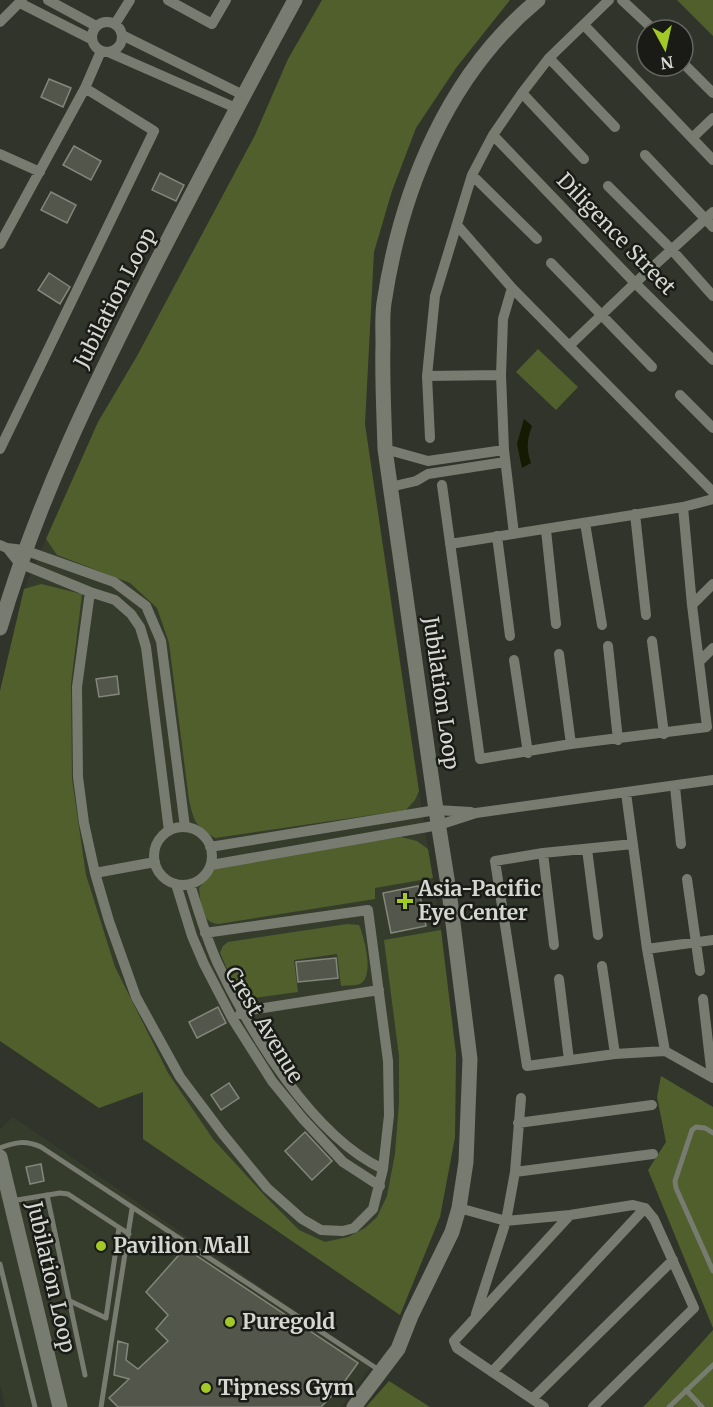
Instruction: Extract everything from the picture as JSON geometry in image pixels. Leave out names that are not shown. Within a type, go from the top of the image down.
[{"type":"main road","name":"Jubilation Loop","points":[[0,628],[22,557],[70,437],[99,375],[239,101],[295,0]]},
{"type":"main road","name":"Jubilation Loop","points":[[354,1407],[398,1349],[411,1316],[452,1232],[459,1208],[466,1162],[470,1059],[450,891],[436,810],[390,486],[382,390],[383,304],[411,190],[434,133],[470,71],[520,15],[538,0]]},
{"type":"main road","name":"Jubilation Loop","points":[[0,1157],[60,1407]]},
{"type":"street","points":[[48,0],[96,26]]},
{"type":"street","points":[[116,24],[130,0]]},
{"type":"street","points":[[168,0],[212,24],[226,0]]},
{"type":"street","points":[[430,438],[428,376],[435,297],[472,175],[493,135],[549,58],[609,0]]},
{"type":"street","points":[[622,0],[641,18]]},
{"type":"street","points":[[0,22],[21,1],[91,39],[94,46],[214,98],[239,101]]},
{"type":"street","points":[[91,39],[96,26],[108,21],[116,24],[122,35],[220,85],[239,101]]},
{"type":"street","points":[[584,25],[713,160]]},
{"type":"street","points":[[0,244],[105,51],[120,44],[122,35]]},
{"type":"street","points":[[549,58],[615,127]]},
{"type":"street","points":[[191,87],[197,73]]},
{"type":"street","points":[[695,75],[713,93]]},
{"type":"street","points":[[214,98],[220,85]]},
{"type":"street","points":[[0,449],[154,131],[85,88]]},
{"type":"street","points":[[522,93],[584,159]]},
{"type":"street","points":[[693,137],[713,118]]},
{"type":"street","name":"Diligence Street","points":[[493,135],[635,283],[713,360]]},
{"type":"street","points":[[0,154],[40,172]]},
{"type":"street","points":[[568,346],[672,250],[711,219],[645,155]]},
{"type":"street","points":[[472,175],[537,238]]},
{"type":"street","points":[[608,186],[672,250],[713,296]]},
{"type":"street","points":[[457,225],[512,288],[713,492]]},
{"type":"street","points":[[551,263],[652,367]]},
{"type":"street","points":[[512,288],[503,319],[501,375],[504,450],[514,534]]},
{"type":"street","points":[[428,376],[501,375]]},
{"type":"street","points":[[680,395],[713,428]]},
{"type":"street","points":[[386,449],[428,461],[504,450]]},
{"type":"street","points":[[428,461],[428,474]]},
{"type":"street","points":[[390,486],[416,481],[428,474],[506,462]]},
{"type":"street","points":[[442,485],[480,759],[528,753],[571,744],[618,740],[707,727],[710,712],[692,605],[683,507]]},
{"type":"street","points":[[450,544],[683,507],[713,499]]},
{"type":"street","points":[[635,514],[646,615]]},
{"type":"street","points":[[585,523],[602,625]]},
{"type":"street","points":[[546,530],[556,624]]},
{"type":"street","points":[[497,536],[510,636]]},
{"type":"street","points":[[3,546],[90,592],[115,600],[131,614],[140,627],[146,646],[169,831]]},
{"type":"street","points":[[22,557],[114,582],[146,606],[161,641],[185,827]]},
{"type":"street","points":[[692,605],[713,584]]},
{"type":"street","points":[[90,592],[77,687],[78,777],[84,823],[95,873],[136,997],[174,1067],[222,1133],[267,1188],[302,1219],[321,1230],[344,1231],[354,1228],[373,1209],[380,1186],[388,1114],[388,1061],[368,910],[205,933]]},
{"type":"street","points":[[652,641],[664,734]]},
{"type":"street","points":[[608,646],[618,740]]},
{"type":"street","points":[[700,661],[713,648]]},
{"type":"street","points":[[559,654],[571,744]]},
{"type":"street","points":[[514,660],[528,753]]},
{"type":"street","points":[[211,864],[439,825],[476,813],[713,780]]},
{"type":"street","points":[[675,787],[681,844]]},
{"type":"street","points":[[626,793],[647,949],[665,1051]]},
{"type":"street","points":[[210,847],[436,810],[476,813]]},
{"type":"street","points":[[185,827],[201,833],[210,847],[211,864],[199,880],[190,884],[176,884],[162,876],[154,862],[157,844],[169,831],[185,827]]},
{"type":"street","points":[[633,844],[543,853],[495,861],[527,1066],[615,1054],[665,1051],[712,1078]]},
{"type":"street","points":[[587,849],[598,935]]},
{"type":"street","points":[[543,853],[554,945]]},
{"type":"street","points":[[95,873],[154,862]]},
{"type":"street","points":[[687,879],[700,971]]},
{"type":"street","name":"Crest Avenue","points":[[176,884],[192,936],[232,1018],[272,1081],[343,1162],[380,1186]]},
{"type":"street","name":"Crest Avenue","points":[[190,884],[205,933],[217,962],[257,1037],[312,1112],[366,1161],[383,1170]]},
{"type":"street","points":[[647,949],[713,940]]},
{"type":"street","points":[[602,966],[615,1054]]},
{"type":"street","points":[[559,979],[568,1060]]},
{"type":"street","points":[[232,1018],[244,1011],[379,990]]},
{"type":"street","points":[[703,999],[712,1078]]},
{"type":"street","points":[[475,1317],[506,1221],[515,1172],[521,1098]]},
{"type":"street","points":[[518,1123],[652,1105]]},
{"type":"street","points":[[515,1172],[653,1154]]},
{"type":"street","points":[[459,1208],[506,1221],[570,1215],[633,1205],[645,1208],[654,1220],[694,1308],[592,1407]]},
{"type":"street","points":[[492,1372],[645,1208]]},
{"type":"street","points":[[544,1407],[457,1348],[454,1341],[570,1215]]},
{"type":"street","points":[[532,1399],[673,1260]]},
{"type":"lane","points":[[713,1133],[705,1128],[696,1127],[692,1130],[675,1181],[676,1188],[713,1271]]},
{"type":"lane","points":[[0,1148],[19,1141],[41,1147],[381,1372]]},
{"type":"lane","points":[[11,1201],[68,1194],[129,1234]]},
{"type":"lane","points":[[47,1195],[85,1375]]},
{"type":"lane","points":[[101,1407],[132,1209]]},
{"type":"lane","points":[[70,1301],[106,1318],[119,1228]]},
{"type":"lane","points":[[0,1264],[35,1407]]},
{"type":"lane","points":[[669,1407],[713,1365]]},
{"type":"lane","points":[[686,1390],[702,1407]]},
{"type":"shaded area","points":[[524,419],[532,426],[528,444],[531,463],[522,468],[517,444]]},
{"type":"shaded area","points":[[46,539],[57,555],[130,583],[157,608],[169,643],[415,800],[419,791],[441,930],[456,1054],[455,1137],[440,1217],[400,1315],[143,1139],[143,1092],[99,1108],[0,1041],[0,691],[24,589]]},
{"type":"shaded area","name":"Pavilion Mall","points":[[13,1117],[373,1364],[341,1407],[5,1407],[0,1385],[0,1129]]},
{"type":"green space","points":[[322,0],[510,0],[456,68],[416,128],[392,191],[374,252],[365,424],[419,791],[406,810],[215,838],[204,831],[194,819],[189,800],[169,643],[157,608],[130,583],[57,555],[46,539],[98,422],[137,356],[255,135],[288,59]]},
{"type":"green space","points":[[677,0],[713,0],[713,36]]},
{"type":"green space","points":[[538,349],[578,387],[556,410],[516,372]]},
{"type":"green space","points":[[41,584],[82,594],[71,684],[72,779],[86,875],[115,967],[168,1073],[213,1139],[299,1230],[325,1242],[348,1237],[365,1228],[377,1217],[387,1196],[395,1154],[399,1103],[399,1056],[384,940],[441,930],[456,1054],[455,1137],[440,1217],[400,1315],[143,1139],[143,1092],[99,1108],[0,1041],[0,691],[24,589]]},
{"type":"green space","points":[[401,837],[417,841],[428,849],[433,878],[375,888],[375,899],[218,924],[208,920],[202,911],[199,888],[218,865]]},
{"type":"green space","points":[[347,924],[359,925],[367,956],[367,973],[358,985],[341,986],[337,954],[294,960],[298,992],[247,999],[239,996],[220,953],[228,942]]},
{"type":"green space","points":[[661,1076],[713,1107],[713,1328],[648,1170],[666,1142],[657,1097]]},
{"type":"green space","points":[[713,1330],[713,1407],[643,1407],[649,1401]]},
{"type":"green space","points":[[389,1381],[430,1407],[366,1407]]},
{"type":"building","points":[[49,79],[71,88],[63,107],[41,97]]},
{"type":"building","points":[[74,146],[101,161],[91,180],[63,165]]},
{"type":"building","points":[[160,173],[184,185],[176,201],[152,190]]},
{"type":"building","points":[[51,192],[76,205],[67,223],[41,210]]},
{"type":"building","points":[[49,273],[70,287],[60,304],[38,290]]},
{"type":"building","points":[[117,676],[119,694],[99,697],[96,679]]},
{"type":"building","points":[[418,886],[426,926],[391,933],[383,893]]},
{"type":"building","points":[[336,958],[338,978],[298,982],[296,962]]},
{"type":"building","points":[[218,1007],[226,1023],[197,1038],[189,1022]]},
{"type":"building","points":[[229,1083],[239,1098],[221,1110],[211,1095]]},
{"type":"building","points":[[305,1132],[332,1161],[312,1180],[285,1151]]},
{"type":"building","points":[[41,1164],[44,1181],[30,1184],[26,1167]]},
{"type":"building","name":"Puregold","points":[[185,1248],[358,1363],[342,1385],[321,1407],[118,1407],[109,1398],[129,1379],[114,1375],[118,1341],[128,1344],[126,1360],[138,1369],[168,1341],[156,1329],[168,1315],[146,1292]]},
{"type":"place","name":"Asia-Pacific Eye Center","points":[[405,901]]},
{"type":"place","name":"Pavilion Mall","points":[[101,1246]]},
{"type":"place","name":"Puregold","points":[[230,1322]]},
{"type":"place","name":"Tipness Gym","points":[[206,1388]]}]
